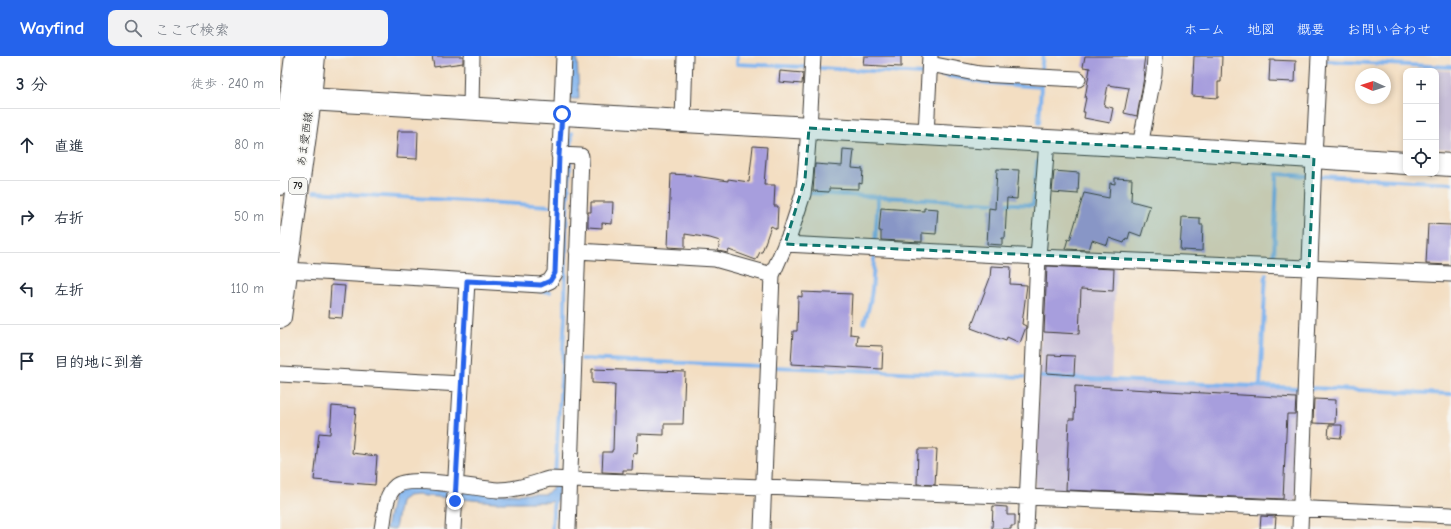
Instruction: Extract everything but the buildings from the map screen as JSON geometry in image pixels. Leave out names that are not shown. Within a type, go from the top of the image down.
[{"type":"street","name":"あま愛西線","points":[[280,317],[287,270],[296,56]]},
{"type":"street","name":"あま愛西線","points":[[280,184],[294,98],[314,56]]},
{"type":"street","points":[[471,108],[472,56]]},
{"type":"street","points":[[287,270],[541,285],[550,281],[555,273],[565,155],[562,114],[564,56]]},
{"type":"street","points":[[683,121],[685,56]]},
{"type":"street","points":[[762,529],[772,275],[790,234],[805,179],[813,56]]},
{"type":"street","points":[[1140,146],[1154,73],[1155,56]]},
{"type":"street","points":[[1300,529],[1309,267],[1319,56]]},
{"type":"street","points":[[926,134],[930,60],[980,74],[1078,79]]},
{"type":"street","points":[[294,98],[1140,146],[1403,163]]},
{"type":"street","points":[[1026,529],[1038,258],[1047,141]]},
{"type":"street","points":[[565,155],[581,156],[577,251],[561,479],[568,529]]},
{"type":"street","points":[[1439,164],[1451,165]]},
{"type":"street","points":[[785,244],[1038,258],[1309,267],[1451,274]]},
{"type":"street","points":[[577,251],[715,259],[772,275]]},
{"type":"street","points":[[453,529],[467,281]]},
{"type":"street","points":[[280,374],[461,384]]},
{"type":"street","points":[[382,529],[388,495],[396,485],[412,481],[455,492],[522,488],[561,479],[1451,515]]},
{"type":"highlighted area","points":[[809,128],[1314,157],[1309,267],[785,244],[805,179]]},
{"type":"shaded area","points":[[1439,70],[1451,71],[1451,149],[1439,148]]},
{"type":"shaded area","points":[[1049,264],[1116,266],[1111,379],[1040,376],[1043,267]]},
{"type":"shaded area","points":[[1039,379],[1300,389],[1296,499],[1291,503],[1039,492],[1035,488]]},
{"type":"water","points":[[570,56],[577,56],[579,99],[571,99]]},
{"type":"water","points":[[553,482],[559,483],[558,498],[556,501],[547,502],[495,502],[416,495],[407,496],[400,501],[395,529],[386,529],[393,495],[409,488],[499,494],[545,494],[552,490]]},
{"type":"waterway","points":[[737,56],[737,64],[805,67]]},
{"type":"waterway","points":[[1041,70],[1043,56]]},
{"type":"waterway","points":[[1326,61],[1451,67]]},
{"type":"waterway","points":[[820,68],[924,74]]},
{"type":"waterway","points":[[941,75],[989,83],[1041,87]]},
{"type":"waterway","points":[[1039,123],[1041,86]]},
{"type":"waterway","points":[[555,477],[565,317],[566,227],[572,133]]},
{"type":"waterway","points":[[807,193],[1033,205],[1037,162]]},
{"type":"waterway","points":[[1274,259],[1277,174],[1307,176]]},
{"type":"waterway","points":[[1320,176],[1451,183]]},
{"type":"waterway","points":[[314,192],[550,206]]},
{"type":"waterway","points":[[875,244],[878,197]]},
{"type":"waterway","points":[[864,323],[871,298],[874,256]]},
{"type":"waterway","points":[[1260,386],[1266,274]]},
{"type":"waterway","points":[[540,291],[550,292]]},
{"type":"waterway","points":[[582,359],[761,366]]},
{"type":"waterway","points":[[774,367],[1024,377]]},
{"type":"waterway","points":[[1041,377],[1298,388]]},
{"type":"waterway","points":[[1311,388],[1451,394]]},
{"type":"waterway","points":[[552,529],[554,495]]},
{"type":"route","points":[[455,501],[467,281],[541,285],[550,281],[555,273],[562,114]]}]
